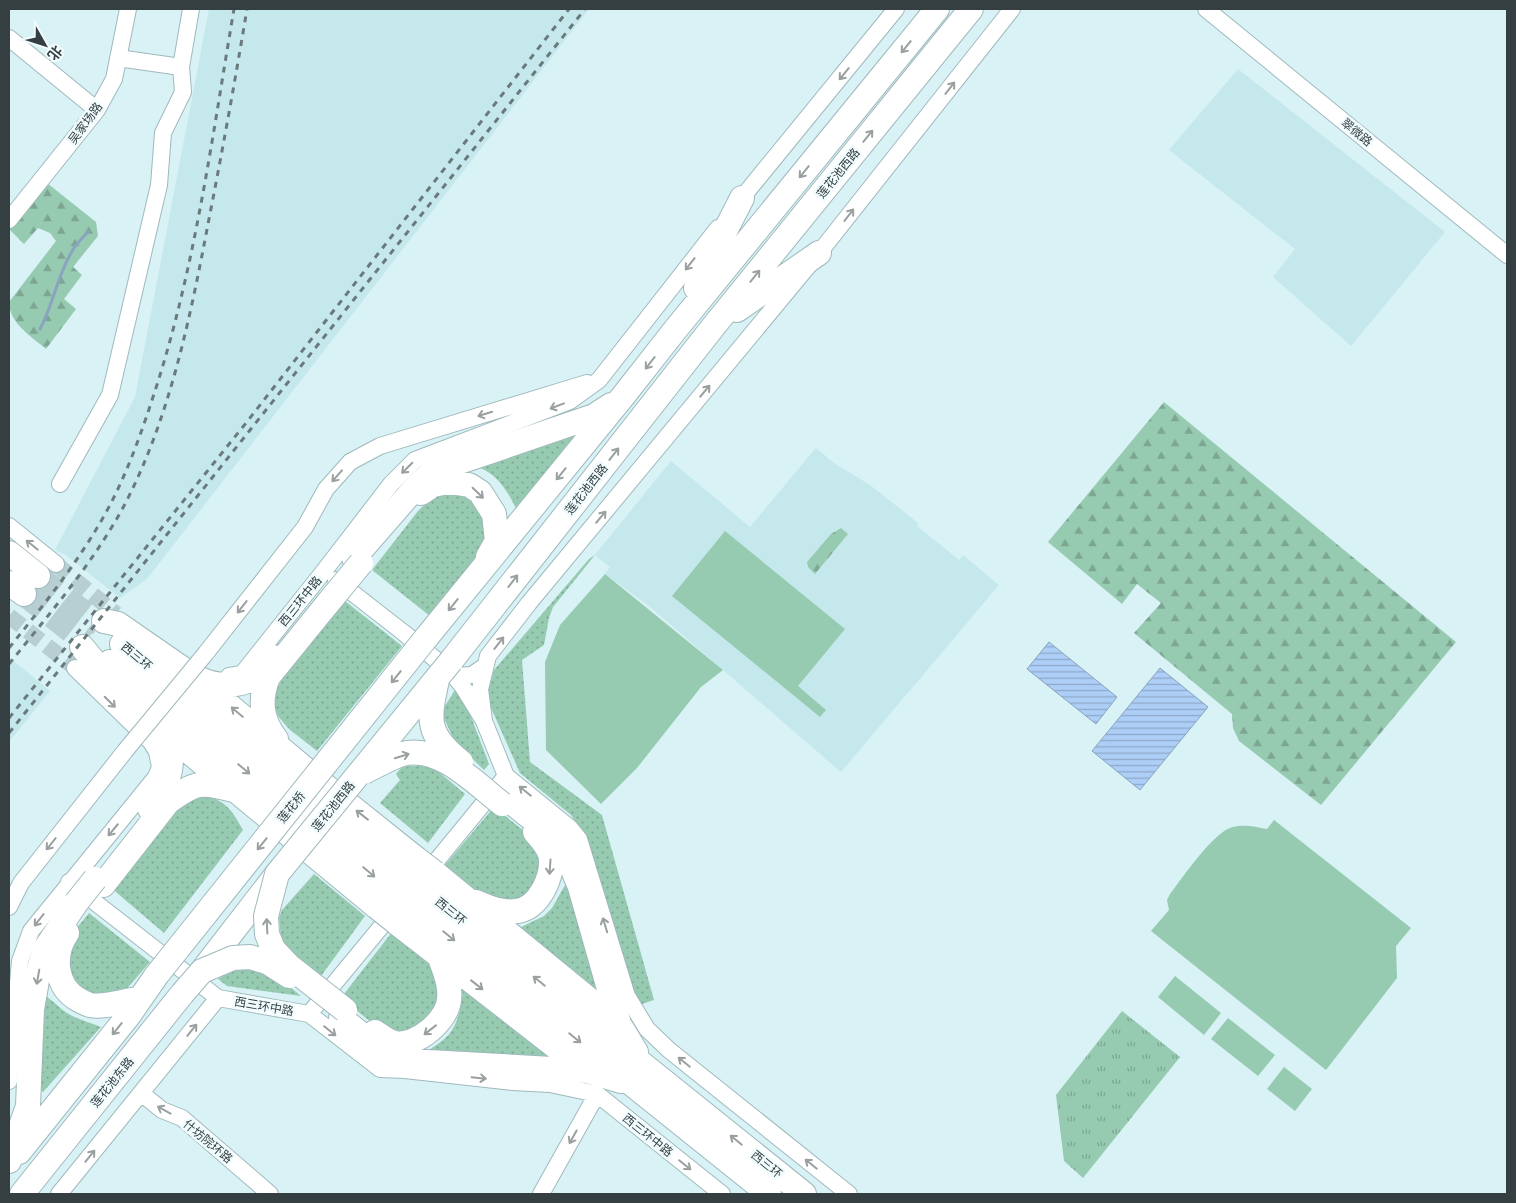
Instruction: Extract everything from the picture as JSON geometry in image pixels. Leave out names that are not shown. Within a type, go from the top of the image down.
[{"type":"highway","points":[[481,572],[675,330],[937,9]]},
{"type":"highway","name":"莲花池西路","points":[[202,970],[358,775],[448,671],[713,327],[971,9]]},
{"type":"highway","points":[[675,330],[742,198]]},
{"type":"highway","points":[[713,327],[819,254]]},
{"type":"highway","points":[[358,775],[402,754],[416,752],[446,760],[504,793],[528,826],[545,842],[551,858],[549,878],[539,896],[531,904],[519,911],[495,911],[463,897],[416,898],[395,881],[288,755],[269,730],[263,713],[262,699],[268,677],[357,560],[414,489],[433,471],[594,416],[624,396]]},
{"type":"highway","points":[[357,560],[425,489],[433,485],[449,482],[469,484],[480,492],[494,514],[496,541],[481,572]]},
{"type":"highway","points":[[9,553],[47,570]]},
{"type":"highway","name":"莲花桥","points":[[140,999],[156,976],[481,572]]},
{"type":"highway","points":[[196,678],[217,685],[233,685],[247,681],[259,674],[326,601]]},
{"type":"highway","points":[[202,970],[233,958],[250,957],[267,962],[343,1014],[396,1044],[419,1039],[437,1025],[450,1002],[448,980],[416,898],[395,881],[237,792],[160,727],[111,682],[94,636],[118,624],[196,678],[288,755]]},
{"type":"highway","name":"西三环","points":[[94,636],[219,725],[395,881]]},
{"type":"highway","points":[[277,874],[266,916],[267,934],[273,949],[377,1047],[396,1058],[428,1062],[640,1076],[619,1024],[580,887],[565,851],[551,834],[504,793],[442,746],[431,726],[430,712],[448,671]]},
{"type":"highway","points":[[99,882],[169,779],[170,751],[167,739],[160,727]]},
{"type":"highway","points":[[9,1161],[28,1106],[32,1008],[39,969],[45,949],[76,898],[99,882],[168,802],[179,794],[190,787],[200,784],[213,785],[237,792]]},
{"type":"highway","points":[[463,897],[619,1024]]},
{"type":"highway","points":[[76,898],[58,955],[58,973],[63,986],[73,997],[88,1005],[103,1006],[124,1000],[140,999]]},
{"type":"highway","name":"西三环","points":[[416,898],[640,1076],[804,1194]]},
{"type":"highway","points":[[439,955],[587,1071]]},
{"type":"highway","name":"莲花池东路","points":[[22,1194],[202,970]]},
{"type":"highway","points":[[9,1165],[140,999]]},
{"type":"highway","name":"西三环","points":[[640,1076],[769,1194]]},
{"type":"highway","points":[[38,1194],[54,1155]]},
{"type":"street","name":"吴家场路","points":[[9,220],[97,110],[114,79],[128,9]]},
{"type":"street","points":[[60,484],[110,395],[159,186],[163,133],[183,92],[181,66],[191,9]]},
{"type":"street","points":[[324,571],[391,484],[415,460],[570,401],[598,380],[742,198],[896,9]]},
{"type":"street","points":[[484,722],[480,689],[488,656],[819,254],[1012,9]]},
{"type":"street","name":"翠微路","points":[[1206,9],[1507,254]]},
{"type":"street","points":[[9,38],[97,110]]},
{"type":"street","points":[[118,58],[181,66]]},
{"type":"street","points":[[9,907],[21,882],[305,528],[326,489],[350,462],[380,446],[598,380]]},
{"type":"street","points":[[9,526],[47,570]]},
{"type":"street","name":"西三环中路","points":[[94,636],[224,677],[242,674],[324,571],[404,633],[448,671],[466,692],[484,722],[504,793],[570,828],[579,839],[627,996],[647,1029],[669,1050],[849,1194]]},
{"type":"street","points":[[9,1081],[12,1017],[20,961],[31,930],[76,898],[156,777],[160,767],[156,752],[94,636]]},
{"type":"street","points":[[448,671],[472,675],[485,666]]},
{"type":"street","points":[[309,1014],[504,793]]},
{"type":"street","name":"西三环中路","points":[[76,898],[218,998],[309,1014],[380,1070],[405,1070],[513,1082],[550,1084],[597,1094],[722,1194]]},
{"type":"street","points":[[59,1194],[218,998]]},
{"type":"street","name":"什坊院环路","points":[[141,1094],[162,1110],[182,1118],[270,1194]]},
{"type":"street","points":[[541,1194],[597,1094]]},
{"type":"shaded area","points":[[209,9],[589,9],[147,579],[120,598],[66,555],[55,550],[135,397]]},
{"type":"shaded area","points":[[1238,69],[1445,232],[1351,346],[1273,277],[1295,249],[1169,150]]},
{"type":"shaded area","points":[[816,448],[834,463],[870,485],[918,523],[917,526],[959,560],[963,555],[999,585],[841,772],[649,606],[605,574],[610,567],[595,555],[671,461],[750,527]]},
{"type":"shaded area","points":[[9,657],[50,691],[9,742]]},
{"type":"green space","points":[[42,179],[96,222],[98,236],[73,267],[82,275],[64,299],[76,309],[46,349],[17,323],[10,310],[9,302],[56,241],[50,233],[38,228],[24,244],[9,229],[9,221]]},
{"type":"green space","points":[[1164,402],[1456,642],[1321,805],[1239,741],[1233,728],[1232,714],[1134,633],[1161,603],[1137,584],[1122,604],[1048,542]]},
{"type":"green space","points":[[571,430],[581,433],[518,513],[498,480],[483,469],[466,464]]},
{"type":"green space","points":[[454,492],[482,501],[490,540],[430,616],[372,570],[418,511],[432,497]]},
{"type":"green space","points":[[841,528],[848,534],[815,574],[808,567],[807,562],[831,534]]},
{"type":"green space","points":[[725,531],[845,629],[798,686],[826,710],[820,717],[672,596]]},
{"type":"green space","points":[[595,555],[553,607],[544,645],[522,660],[530,762],[602,815],[654,1000],[642,1004],[635,998],[585,836],[571,815],[520,773],[488,701],[494,670],[589,559]]},
{"type":"green space","points":[[605,574],[723,670],[701,687],[637,768],[601,804],[546,750],[545,662],[560,625]]},
{"type":"green space","points":[[345,601],[402,646],[317,751],[289,729],[278,716],[274,704],[276,691],[284,675]]},
{"type":"green space","points":[[457,687],[470,714],[489,764],[484,770],[455,742],[441,712]]},
{"type":"green space","points":[[428,766],[440,773],[465,794],[428,843],[380,803],[400,780],[396,774],[402,767]]},
{"type":"green space","points":[[196,795],[220,801],[230,810],[243,830],[164,933],[110,887],[178,802]]},
{"type":"green space","points":[[494,807],[539,843],[542,877],[525,902],[486,900],[445,865]]},
{"type":"green space","points":[[1274,820],[1411,928],[1396,946],[1397,978],[1326,1070],[1151,931],[1169,910],[1167,900],[1170,894],[1208,845],[1225,830],[1237,826],[1267,829]]},
{"type":"green space","points":[[314,874],[365,916],[321,976],[288,950],[281,938],[279,918],[282,910]]},
{"type":"green space","points":[[568,880],[604,999],[517,929],[544,916],[552,908]]},
{"type":"green space","points":[[89,913],[150,962],[123,993],[87,995],[73,987],[63,954],[75,930]]},
{"type":"green space","points":[[392,932],[431,963],[441,994],[435,1013],[417,1032],[387,1035],[341,998]]},
{"type":"green space","points":[[237,967],[267,968],[301,996],[227,986],[218,979]]},
{"type":"green space","points":[[1175,976],[1221,1013],[1204,1035],[1158,997]]},
{"type":"green space","points":[[462,986],[557,1060],[426,1052],[452,1031],[460,1010]]},
{"type":"green space","points":[[45,996],[71,1015],[101,1027],[43,1092],[36,1085]]},
{"type":"green space","points":[[1122,1011],[1180,1057],[1083,1178],[1064,1161],[1056,1095]]},
{"type":"green space","points":[[1228,1018],[1275,1055],[1258,1076],[1211,1039]]},
{"type":"green space","points":[[1284,1067],[1312,1089],[1295,1111],[1267,1089]]},
{"type":"water","points":[[1049,642],[1117,697],[1096,724],[1027,669]]},
{"type":"water","points":[[1160,668],[1208,707],[1140,790],[1092,751]]},
{"type":"waterway","points":[[40,329],[66,262],[74,247],[88,232]]},
{"type":"tunnel","points":[[56,564],[116,614]]},
{"type":"tunnel","points":[[38,576],[100,625]]},
{"type":"tunnel","points":[[24,594],[85,642]]},
{"type":"tunnel","points":[[9,616],[75,668]]},
{"type":"railway","points":[[9,648],[64,578],[89,541],[124,476],[145,422],[168,347],[192,251],[234,9]]},
{"type":"railway","points":[[9,664],[56,606],[114,524],[126,502],[155,436],[177,366],[194,295],[247,9]]},
{"type":"railway","points":[[9,718],[246,423],[569,9]]},
{"type":"railway","points":[[9,733],[585,9]]}]
